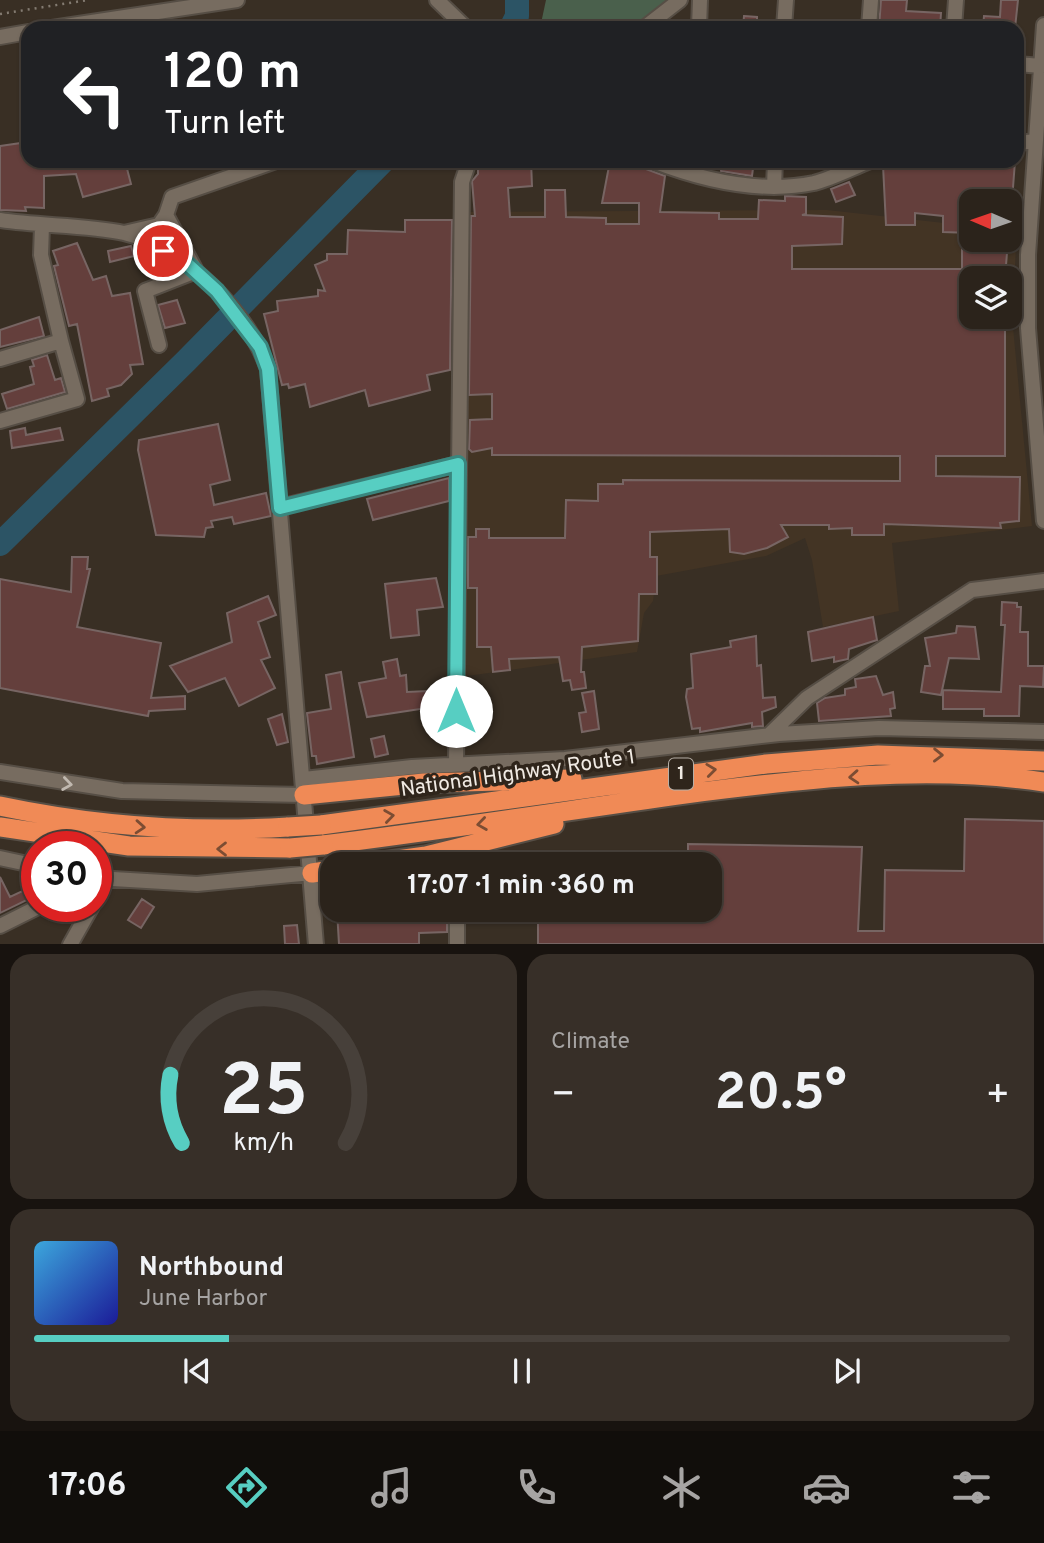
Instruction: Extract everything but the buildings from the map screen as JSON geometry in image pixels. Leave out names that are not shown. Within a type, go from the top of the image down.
[{"type":"highway","name":"National Highway Route 1","points":[[0,806],[129,826],[217,830],[288,827],[321,825],[766,764],[878,755],[1044,761]]},
{"type":"highway","name":"National Highway Route 1","points":[[0,827],[129,846],[290,848],[766,785],[879,776],[1041,782]]},
{"type":"highway","name":"1","points":[[304,787],[655,778]]},
{"type":"highway","name":"1","points":[[443,852],[657,798]]},
{"type":"highway","points":[[312,873],[320,872]]},
{"type":"street","points":[[98,21],[237,0]]},
{"type":"street","points":[[438,0],[456,21]]},
{"type":"street","points":[[653,21],[680,0]]},
{"type":"street","points":[[699,21],[700,0]]},
{"type":"street","points":[[785,21],[786,0]]},
{"type":"street","points":[[870,21],[871,0]]},
{"type":"street","points":[[954,21],[956,0]]},
{"type":"street","points":[[1044,25],[1028,255],[1028,328],[1044,521]]},
{"type":"street","points":[[0,37],[21,33]]},
{"type":"street","points":[[1024,65],[1041,66]]},
{"type":"street","points":[[1024,142],[1036,141]]},
{"type":"street","points":[[0,220],[124,233],[159,225],[166,215],[172,197],[256,168]]},
{"type":"street","points":[[456,765],[458,464],[463,181],[466,168]]},
{"type":"street","points":[[690,168],[774,187],[815,182],[849,168]]},
{"type":"street","points":[[774,187],[775,168]]},
{"type":"street","points":[[166,215],[196,271]]},
{"type":"street","points":[[0,421],[77,399],[41,255],[42,226]]},
{"type":"street","points":[[124,233],[183,260],[196,271],[247,326],[260,347],[268,369],[316,944]]},
{"type":"street","points":[[159,345],[145,291],[196,271]]},
{"type":"street","points":[[0,359],[61,341]]},
{"type":"street","points":[[280,508],[458,464]]},
{"type":"street","points":[[769,735],[807,698],[972,590],[1044,581]]},
{"type":"street","points":[[0,772],[122,791],[304,787],[412,767],[565,760],[769,735],[879,728],[1044,732]]},
{"type":"street","points":[[0,858],[21,863]]},
{"type":"street","points":[[112,880],[197,884],[312,873]]},
{"type":"street","points":[[0,926],[21,916]]},
{"type":"street","points":[[70,944],[83,922]]},
{"type":"street","points":[[457,922],[457,944]]},
{"type":"path","points":[[0,14],[88,0]]},
{"type":"shaded area","points":[[827,210],[959,225],[959,252],[1016,252],[1015,266],[959,266],[959,329],[1013,329],[1032,526],[892,543],[899,611],[823,627],[812,560],[805,538],[766,556],[656,576],[653,601],[644,613],[637,652],[460,677],[465,212]]},
{"type":"green space","points":[[546,0],[672,0],[645,21],[542,21]]},
{"type":"waterway","points":[[514,21],[517,0]]},
{"type":"waterway","points":[[0,544],[376,168]]},
{"type":"route","points":[[163,251],[183,260],[217,291],[247,326],[260,347],[268,369],[280,508],[458,464],[456,711]]}]
